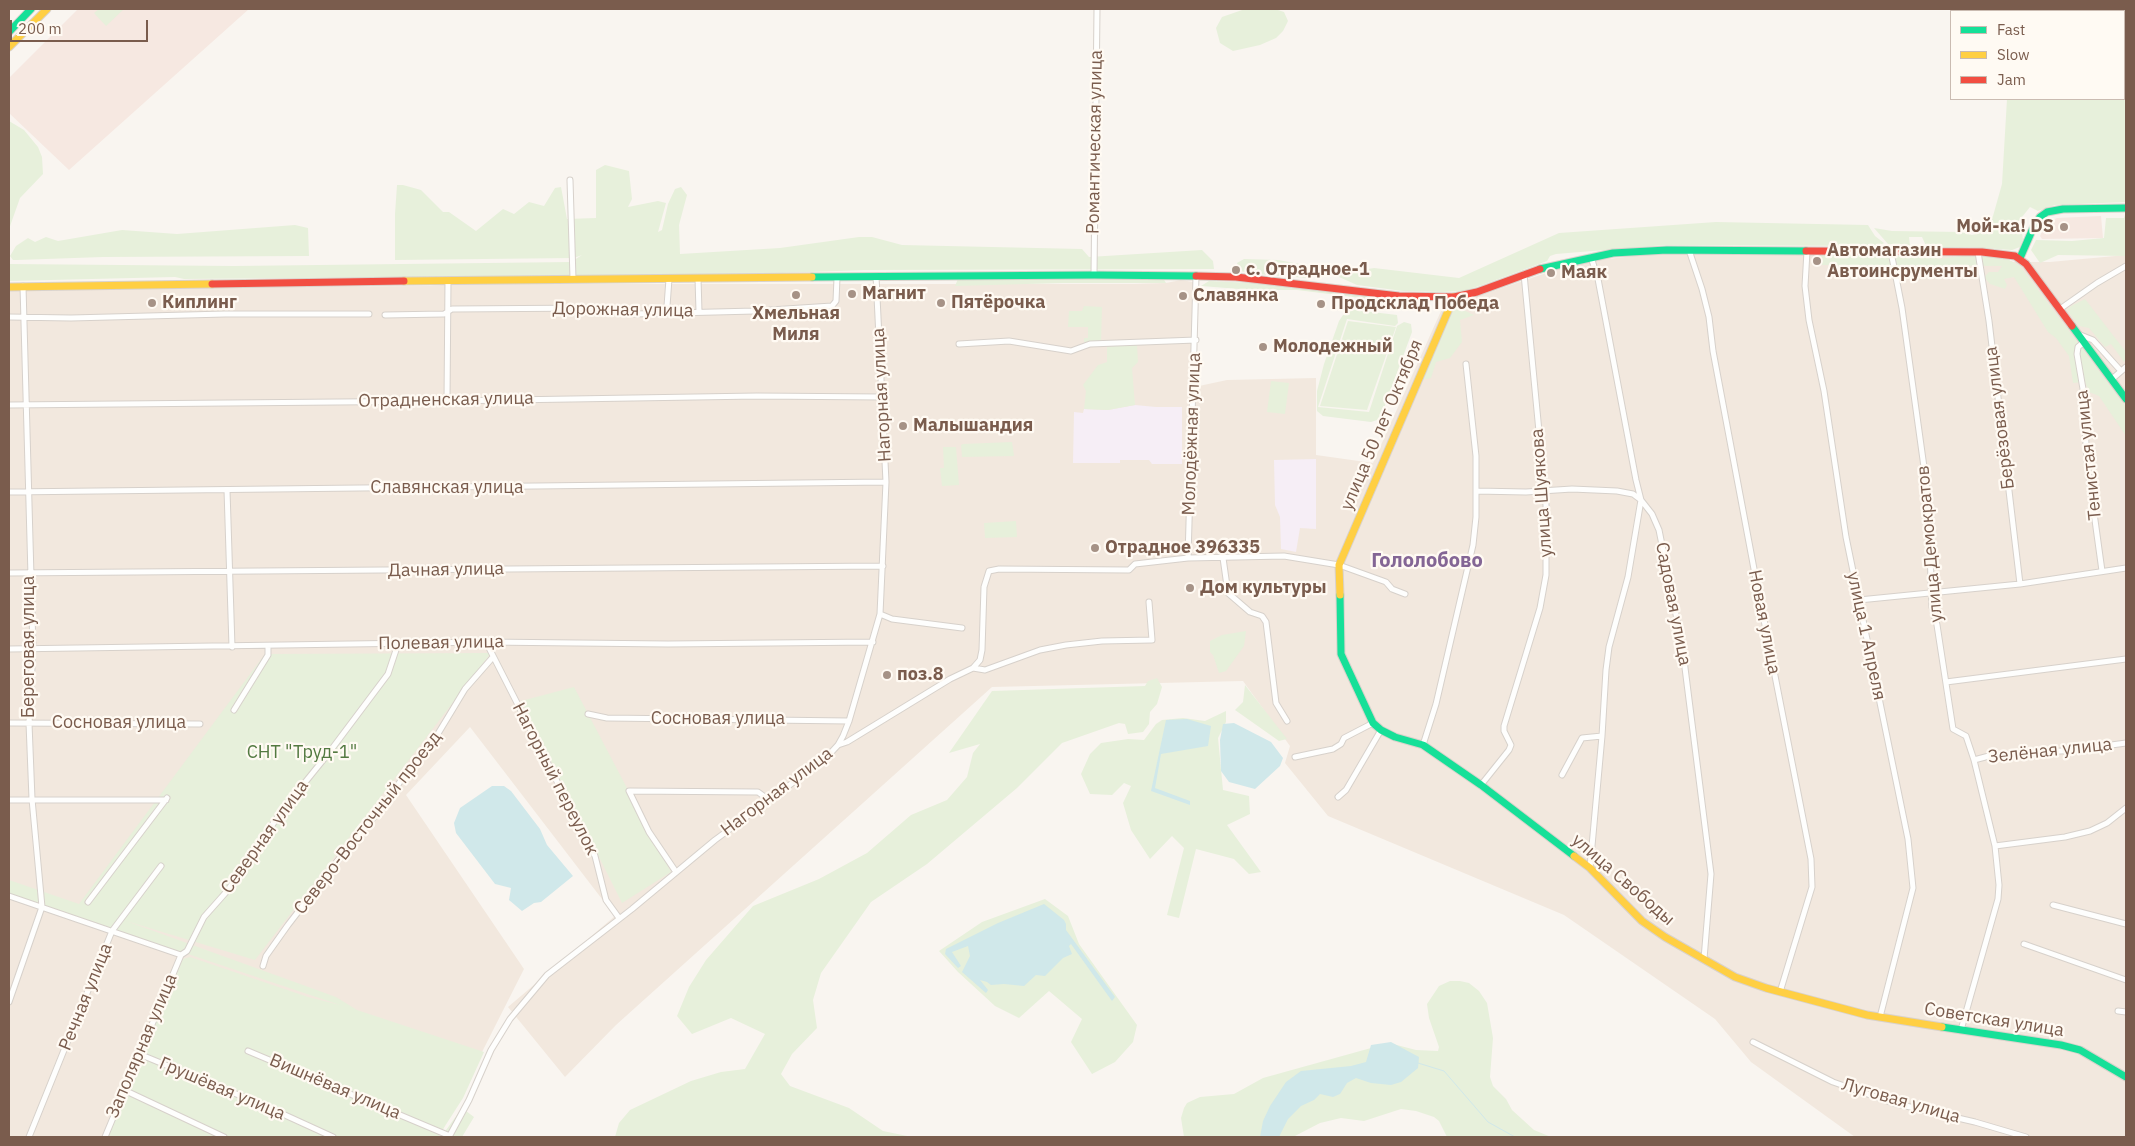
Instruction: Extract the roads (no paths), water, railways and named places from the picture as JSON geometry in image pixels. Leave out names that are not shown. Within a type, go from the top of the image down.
[{"type":"main road","points":[[9,32],[31,9]]},
{"type":"main road","points":[[9,47],[47,9]]},
{"type":"main road","points":[[2020,258],[2034,226],[2040,217],[2048,212],[2063,209],[2126,208]]},
{"type":"main road","points":[[9,287],[448,280],[1094,275],[1236,277],[1399,296],[1454,297],[1477,292],[1524,274],[1591,257],[1641,251],[1978,252],[2020,258],[2126,399]]},
{"type":"main road","name":"улица 50 лет Октября","points":[[1423,745],[1395,737],[1373,723],[1340,654],[1339,566],[1454,297]]},
{"type":"main road","name":"улица Свободы","points":[[1423,745],[1481,785],[1590,868],[1642,921],[1665,937],[1735,976],[1780,992],[1880,1017]]},
{"type":"main road","name":"Советская улица","points":[[1880,1017],[2061,1044],[2080,1050],[2126,1077]]},
{"type":"street","name":"Романтическая улица","points":[[1094,275],[1097,9]]},
{"type":"street","points":[[570,180],[573,279]]},
{"type":"street","name":"Новая улица","points":[[1689,250],[1709,317],[1713,351],[1754,569],[1811,859],[1812,888],[1780,992]]},
{"type":"street","name":"улица 1 Апреля","points":[[1807,251],[1805,286],[1809,320],[1824,391],[1846,537],[1908,839],[1914,888],[1880,1017]]},
{"type":"street","name":"улица Демократов","points":[[1891,252],[1902,308],[1928,496],[1932,607],[1937,625],[1953,729],[1966,736],[1974,760],[1994,846],[1999,885],[1998,899],[1961,1030]]},
{"type":"street","name":"Берёзовая улица","points":[[1978,252],[1989,321],[2020,584]]},
{"type":"street","name":"Садовая улица","points":[[1591,257],[1598,279],[1641,500],[1652,514],[1659,530],[1682,644],[1711,874],[1704,959]]},
{"type":"street","points":[[2060,310],[2097,283],[2126,266]]},
{"type":"street","name":"улица Шуякова","points":[[1481,785],[1511,745],[1504,731],[1504,726],[1540,608],[1546,575],[1547,525],[1545,491],[1524,274]]},
{"type":"street","name":"Нагорная улица","points":[[449,1137],[491,1050],[510,1019],[547,975],[715,840],[826,760],[838,744],[849,721],[880,614],[886,482],[876,276]]},
{"type":"street","name":"Молодёжная улица","points":[[1188,558],[1192,390],[1196,340],[1196,276]]},
{"type":"street","points":[[698,278],[699,312]]},
{"type":"street","name":"Дорожная улица","points":[[385,315],[444,314],[452,309],[593,308],[635,314],[755,311],[832,306],[836,302],[837,278]]},
{"type":"street","points":[[668,279],[667,306],[669,313]]},
{"type":"street","points":[[447,401],[448,280]]},
{"type":"street","name":"Береговая улица","points":[[9,1002],[42,907],[32,799],[29,723],[33,649],[23,286]]},
{"type":"street","points":[[9,317],[369,314]]},
{"type":"street","points":[[2078,334],[2093,340],[2121,371]]},
{"type":"street","name":"Молодёжная улица","points":[[959,344],[1009,341],[1071,351],[1090,344],[1196,340]]},
{"type":"street","name":"Тенистая улица","points":[[2084,342],[2078,347],[2077,354],[2083,389],[2088,462],[2102,571]]},
{"type":"street","points":[[1423,745],[1436,704],[1471,553],[1476,517],[1476,456],[1466,364]]},
{"type":"street","points":[[2112,378],[2126,367]]},
{"type":"street","name":"Отрадненская улица","points":[[9,405],[757,396],[882,397]]},
{"type":"street","name":"Славянская улица","points":[[9,492],[886,482]]},
{"type":"street","points":[[227,490],[232,647]]},
{"type":"street","points":[[1476,491],[1617,491],[1633,494],[1641,500],[1628,577],[1609,647],[1590,868]]},
{"type":"street","points":[[838,744],[847,742],[950,679],[972,668],[980,660],[984,587],[989,571],[999,569],[1129,570],[1135,564],[1188,558],[1284,556],[1339,566],[1386,582],[1392,588],[1405,594]]},
{"type":"street","points":[[1223,558],[1228,593],[1250,612],[1262,616],[1266,622],[1276,703],[1287,721]]},
{"type":"street","name":"Дачная улица","points":[[9,573],[883,566]]},
{"type":"street","points":[[1859,600],[2020,584],[2126,568]]},
{"type":"street","points":[[972,668],[985,670],[1040,650],[1072,644],[1152,640],[1149,602]]},
{"type":"street","points":[[880,614],[892,619],[962,628]]},
{"type":"street","name":"Полевая улица","points":[[9,649],[486,642],[658,644],[873,642]]},
{"type":"street","name":"Нагорный переулок","points":[[486,642],[595,856],[606,900],[619,918]]},
{"type":"street","name":"Северная улица","points":[[181,955],[187,951],[204,917],[228,890],[281,812],[388,674],[398,644]]},
{"type":"street","points":[[234,710],[268,655],[268,646]]},
{"type":"street","name":"Северо-Восточный проезд","points":[[263,966],[266,956],[288,925],[349,846],[388,801],[406,772],[422,757],[465,689],[493,657]]},
{"type":"street","points":[[1946,682],[2126,659]]},
{"type":"street","name":"Сосновая улица","points":[[588,714],[607,718],[849,721]]},
{"type":"street","name":"Сосновая улица","points":[[9,723],[200,724]]},
{"type":"street","points":[[1295,757],[1334,749],[1341,744],[1344,738],[1373,723]]},
{"type":"street","points":[[1338,797],[1346,790],[1382,730]]},
{"type":"street","points":[[1562,775],[1582,738],[1602,736]]},
{"type":"street","name":"Зелёная улица","points":[[1974,760],[1989,756],[2075,750],[2126,744]]},
{"type":"street","points":[[676,872],[649,832],[629,791],[758,792],[769,800]]},
{"type":"street","points":[[9,800],[167,798],[88,902]]},
{"type":"street","points":[[1994,846],[2064,837],[2090,831],[2107,823],[2126,808]]},
{"type":"street","name":"Речная улица","points":[[30,1137],[112,931],[160,866]]},
{"type":"street","points":[[9,896],[181,955]]},
{"type":"street","points":[[2053,904],[2126,924]]},
{"type":"street","points":[[2024,944],[2126,980]]},
{"type":"street","name":"Заполярная улица","points":[[104,1137],[181,955]]},
{"type":"street","points":[[2118,1010],[2126,1012]]},
{"type":"street","name":"Луговая улица","points":[[1753,1042],[1833,1082],[1893,1103],[1975,1122],[2026,1137]]},
{"type":"street","name":"Вишнёвая улица","points":[[248,1051],[449,1137]]},
{"type":"street","name":"Грушёвая улица","points":[[139,1054],[263,1105],[333,1137]]},
{"type":"street","points":[[124,1090],[224,1137]]},
{"type":"water","points":[[1187,719],[1211,726],[1208,746],[1161,754],[1155,788],[1190,801],[1190,805],[1151,791],[1166,720]]},
{"type":"water","points":[[1234,723],[1271,742],[1283,758],[1280,766],[1255,789],[1229,782],[1221,771],[1220,740],[1223,724]]},
{"type":"water","points":[[492,786],[504,786],[511,791],[540,829],[547,845],[573,876],[541,902],[534,903],[522,911],[509,900],[511,888],[495,884],[456,833],[454,823],[460,808]]},
{"type":"water","points":[[1044,904],[1064,920],[1066,930],[1115,997],[1112,1001],[1071,944],[1069,946],[1072,954],[1063,958],[1045,976],[1036,975],[1024,986],[991,985],[980,980],[988,990],[986,993],[962,972],[970,956],[968,946],[952,952],[961,966],[958,968],[945,954],[946,949],[998,923]]},
{"type":"water","points":[[1391,1042],[1419,1057],[1418,1068],[1401,1082],[1391,1085],[1371,1083],[1356,1078],[1347,1083],[1340,1094],[1333,1097],[1320,1094],[1314,1100],[1301,1106],[1288,1119],[1279,1137],[1260,1137],[1263,1121],[1270,1106],[1286,1082],[1301,1071],[1351,1066],[1366,1062],[1371,1045]]},
{"type":"waterway","points":[[1418,1063],[1444,1071],[1488,1122],[1515,1137]]},
{"type":"place","name":"Мой-ка! DS","points":[[2064,227]]},
{"type":"place","name":"Автомагазин Автоинсрументы","points":[[1817,261]]},
{"type":"place","name":"с. Отрадное-1","points":[[1236,270]]},
{"type":"place","name":"Маяк","points":[[1551,273]]},
{"type":"place","name":"Магнит","points":[[852,294]]},
{"type":"place","name":"Хмельная Миля","points":[[796,295]]},
{"type":"place","name":"Славянка","points":[[1183,296]]},
{"type":"place","name":"Киплинг","points":[[152,303]]},
{"type":"place","name":"Пятёрочка","points":[[941,303]]},
{"type":"place","name":"Продсклад Победа","points":[[1321,304]]},
{"type":"place","name":"Молодежный","points":[[1263,347]]},
{"type":"place","name":"Малышандия","points":[[903,426]]},
{"type":"place","name":"Отрадное 396335","points":[[1095,548]]},
{"type":"place","name":"Дом культуры","points":[[1190,588]]},
{"type":"place","name":"поз.8","points":[[887,675]]},
{"type":"district","name":"Гололобово","points":[[1427,561]]},
{"type":"park label","name":"СНТ \"Труд-1\"","points":[[302,753]]}]
